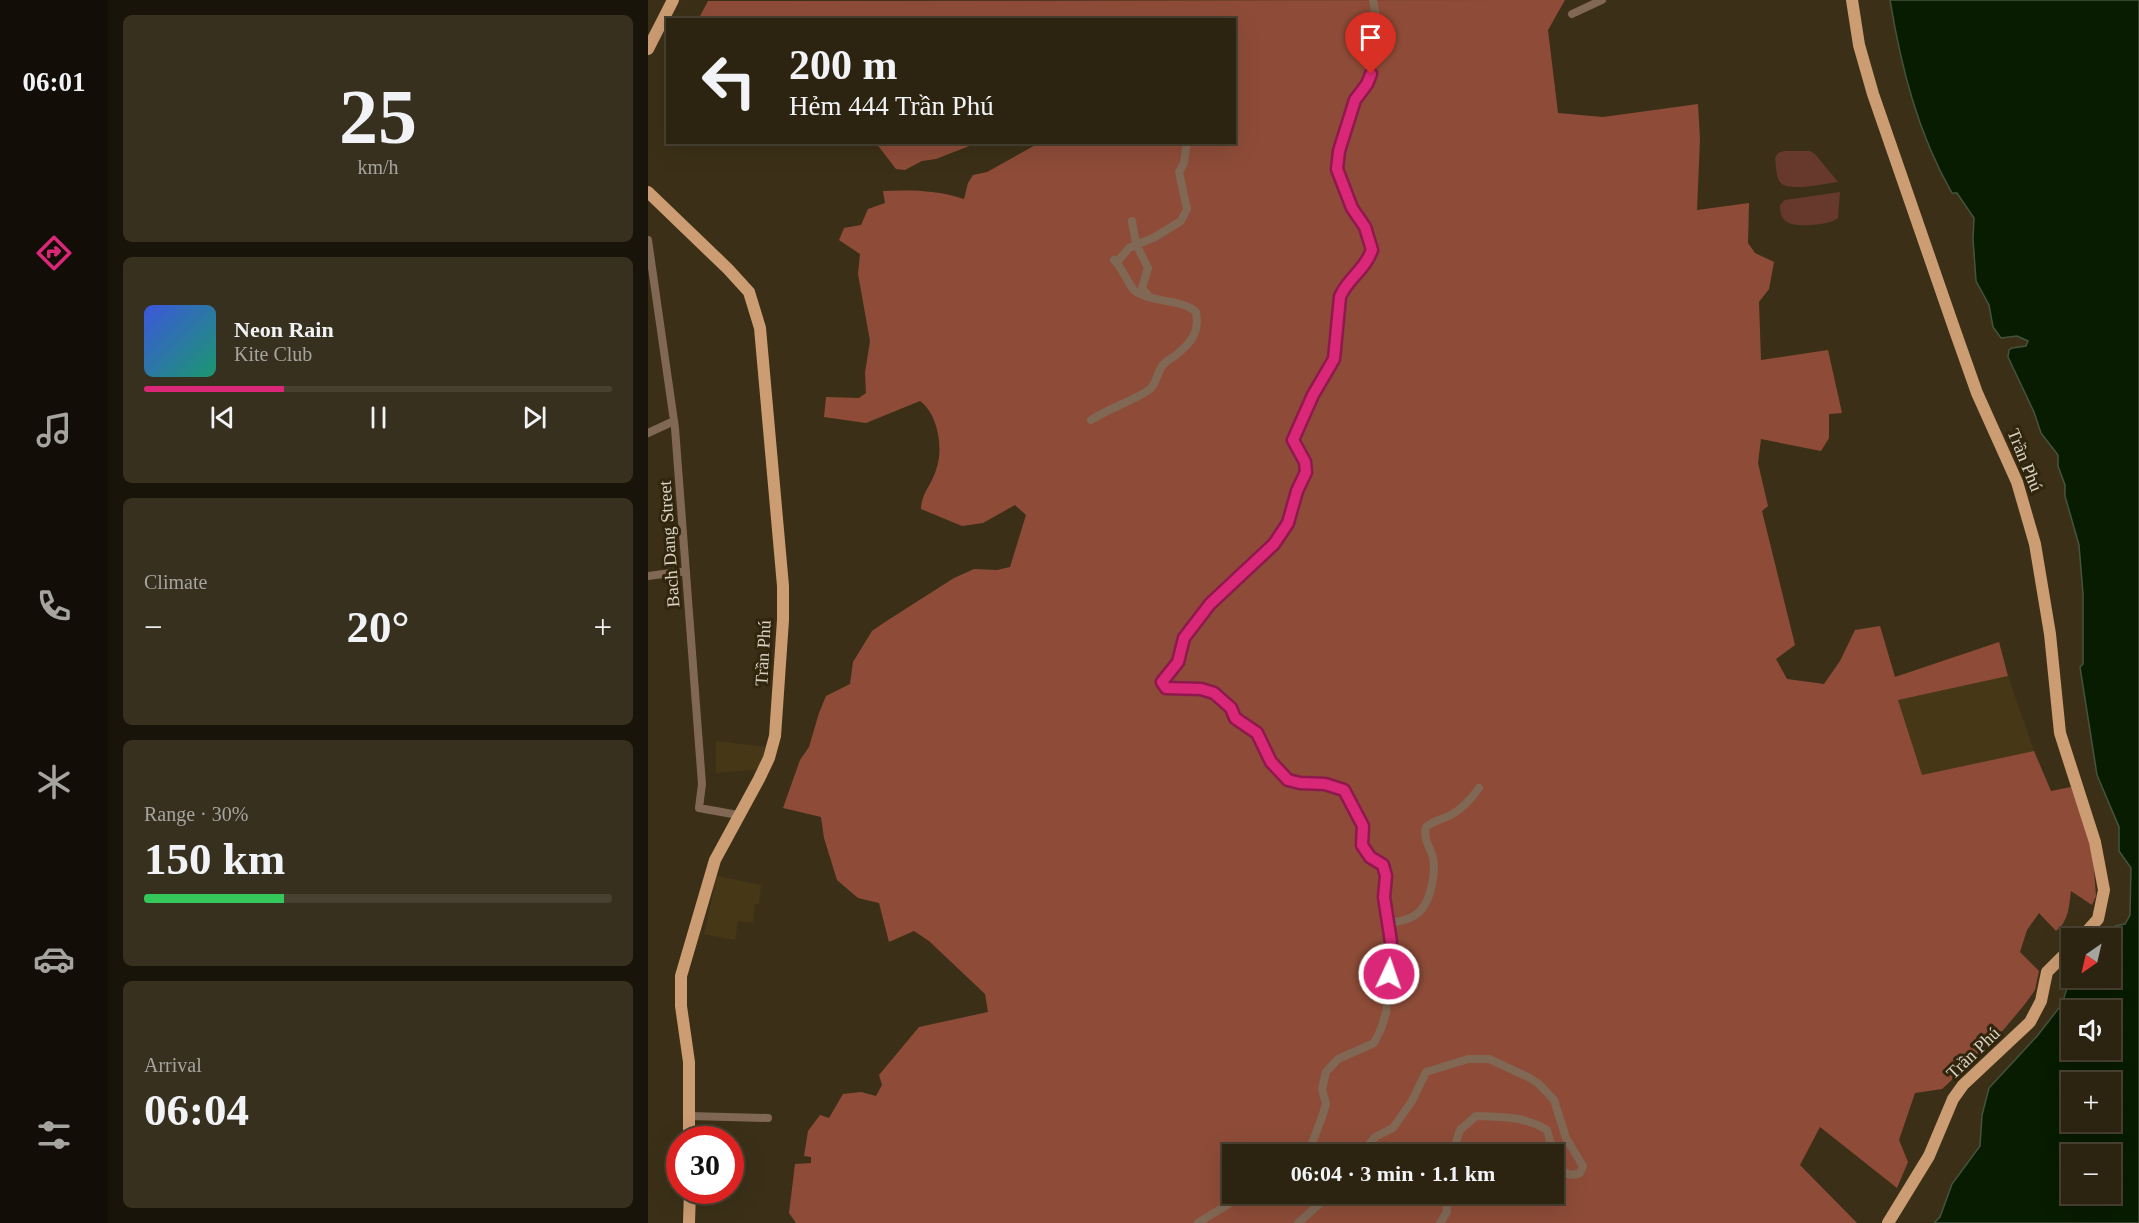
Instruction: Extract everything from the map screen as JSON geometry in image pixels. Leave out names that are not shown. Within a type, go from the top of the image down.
[{"type":"main road","points":[[648,49],[673,0]]},
{"type":"main road","name":"Trần Phú","points":[[1852,0],[1859,45],[1873,94],[1977,393],[2016,482],[2035,544],[2050,634],[2060,733],[2095,842],[2104,890],[2098,919],[2090,928]]},
{"type":"main road","name":"Trần Phú","points":[[648,192],[749,292],[760,328],[782,568],[783,621],[775,736],[769,758],[759,779],[712,867],[681,976],[681,1006],[689,1062],[689,1126]]},
{"type":"main road","name":"Trần Phú","points":[[1888,1223],[1929,1156],[1953,1099],[1963,1085],[2030,1022],[2041,1001],[2047,972],[2061,958]]},
{"type":"main road","points":[[689,1223],[690,1204]]},
{"type":"street","points":[[1312,1144],[1326,1104],[1322,1089],[1326,1072],[1338,1059],[1374,1043],[1386,1013],[1391,942],[1384,897],[1386,876],[1383,865],[1370,857],[1362,845],[1363,826],[1344,790],[1325,784],[1288,780],[1271,762],[1257,733],[1235,718],[1226,702],[1214,693],[1201,689],[1166,688],[1162,682],[1178,662],[1184,638],[1210,604],[1274,544],[1292,514],[1297,491],[1306,472],[1305,462],[1293,440],[1313,395],[1334,359],[1340,297],[1343,288],[1363,268],[1372,250],[1365,227],[1352,208],[1337,169],[1339,151],[1355,100],[1367,84],[1371,74],[1364,44],[1376,17],[1373,0]]},
{"type":"street","points":[[1572,14],[1602,0]]},
{"type":"street","points":[[1091,420],[1149,390],[1155,384],[1157,374],[1167,361],[1176,356],[1193,339],[1197,331],[1196,312],[1192,308],[1159,301],[1132,288],[1115,261],[1129,248],[1146,242],[1173,226],[1185,215],[1186,199],[1179,172],[1184,163],[1187,144]]},
{"type":"street","points":[[1132,221],[1136,244],[1146,262],[1148,273],[1142,288],[1149,296]]},
{"type":"street","name":"Bach Dang Street","points":[[648,240],[674,421],[702,784],[699,808],[738,815]]},
{"type":"street","points":[[648,434],[674,421]]},
{"type":"street","points":[[648,576],[686,571]]},
{"type":"street","points":[[1388,923],[1402,922],[1422,910],[1429,895],[1433,860],[1424,837],[1426,827],[1434,821],[1451,815],[1470,800],[1479,788]]},
{"type":"street","points":[[1369,1144],[1375,1137],[1393,1128],[1412,1101],[1426,1072],[1468,1059],[1489,1059],[1528,1077],[1539,1084],[1554,1100],[1566,1138],[1583,1166],[1580,1173],[1575,1175],[1564,1172]]},
{"type":"street","points":[[689,1116],[768,1118]]},
{"type":"street","points":[[1456,1144],[1460,1130],[1476,1116],[1524,1119],[1535,1122],[1547,1130],[1552,1144]]},
{"type":"street","points":[[1198,1223],[1227,1204]]},
{"type":"street","points":[[1298,1223],[1320,1204]]},
{"type":"street","points":[[1440,1223],[1447,1212],[1447,1204]]},
{"type":"shaded area","points":[[1565,0],[1548,30],[1558,113],[1603,117],[1698,104],[1700,139],[1697,210],[1749,203],[1748,243],[1755,253],[1774,262],[1769,289],[1759,302],[1761,360],[1828,350],[1842,413],[1829,414],[1829,438],[1821,451],[1761,439],[1758,463],[1768,506],[1762,511],[1795,645],[1776,659],[1787,679],[1824,684],[1840,661],[1855,630],[1880,626],[1895,677],[1999,642],[2008,676],[1898,700],[1922,775],[2034,751],[2051,791],[2071,787],[2092,844],[2096,896],[2092,905],[2071,891],[2066,918],[2056,931],[2039,913],[2027,930],[2020,952],[2039,971],[2035,990],[1994,1041],[1942,1089],[1915,1093],[1899,1140],[1908,1162],[1897,1188],[1820,1127],[1800,1165],[1857,1223],[796,1223],[789,1213],[795,1164],[811,1163],[811,1157],[804,1156],[808,1131],[820,1115],[829,1118],[843,1094],[861,1092],[876,1096],[882,1085],[879,1075],[919,1027],[988,1012],[985,994],[929,941],[914,931],[889,942],[879,903],[858,898],[837,880],[824,838],[821,817],[783,808],[800,760],[809,747],[826,696],[850,684],[853,662],[872,631],[954,578],[974,569],[997,570],[1010,567],[1026,515],[1015,505],[983,523],[962,526],[921,509],[923,498],[936,470],[939,442],[931,414],[920,401],[866,423],[824,417],[826,397],[859,398],[866,393],[865,373],[870,341],[858,274],[860,254],[839,240],[844,228],[861,225],[868,209],[885,203],[883,191],[924,191],[964,199],[968,183],[973,175],[987,172],[1037,144],[1236,144],[1236,18],[1028,18],[1025,16],[1016,18],[699,18],[708,1]]},
{"type":"shaded area","points":[[1890,0],[2139,0],[2139,1223],[1934,1223],[1940,1217],[1952,1184],[1980,1146],[1982,1115],[1989,1088],[2038,1035],[2061,1005],[2061,1060],[2121,1060],[2121,1000],[2063,1000],[2067,988],[2121,988],[2121,928],[2113,928],[2125,924],[2130,915],[2131,868],[2119,851],[2119,827],[2097,775],[2080,667],[2083,664],[2083,594],[2079,545],[2065,496],[2065,485],[2058,466],[2058,455],[2041,433],[2034,412],[2008,357],[2009,350],[2026,346],[2028,341],[2017,336],[2001,338],[1993,327],[1989,305],[1976,281],[1974,218],[1957,193],[1952,193],[1940,171],[1920,124],[1905,75]]},
{"type":"shaded area","points":[[877,144],[974,144],[936,159],[922,161],[905,170],[896,169]]},
{"type":"shaded area","points":[[1810,151],[1838,182],[1799,187],[1784,185],[1778,177],[1775,158],[1778,153]]},
{"type":"shaded area","points":[[1840,192],[1838,218],[1834,220],[1821,224],[1798,225],[1787,222],[1781,215],[1780,205],[1785,200]]},
{"type":"shaded area","points":[[2008,676],[2034,751],[1922,776],[1898,700]]},
{"type":"shaded area","points":[[716,741],[766,747],[760,769],[716,773]]},
{"type":"shaded area","points":[[717,876],[761,885],[759,904],[755,904],[753,923],[738,921],[735,940],[704,934]]},
{"type":"route","points":[[1371,74],[1367,84],[1355,100],[1339,151],[1337,169],[1352,208],[1365,227],[1372,250],[1363,268],[1343,288],[1340,297],[1334,359],[1313,395],[1293,440],[1305,462],[1306,472],[1297,491],[1292,514],[1274,544],[1210,604],[1197,624],[1184,638],[1178,662],[1162,682],[1166,688],[1201,689],[1214,693],[1226,702],[1235,718],[1257,733],[1271,762],[1288,780],[1325,784],[1344,790],[1363,826],[1362,845],[1370,857],[1383,865],[1386,876],[1384,897],[1391,942],[1389,974]]}]
